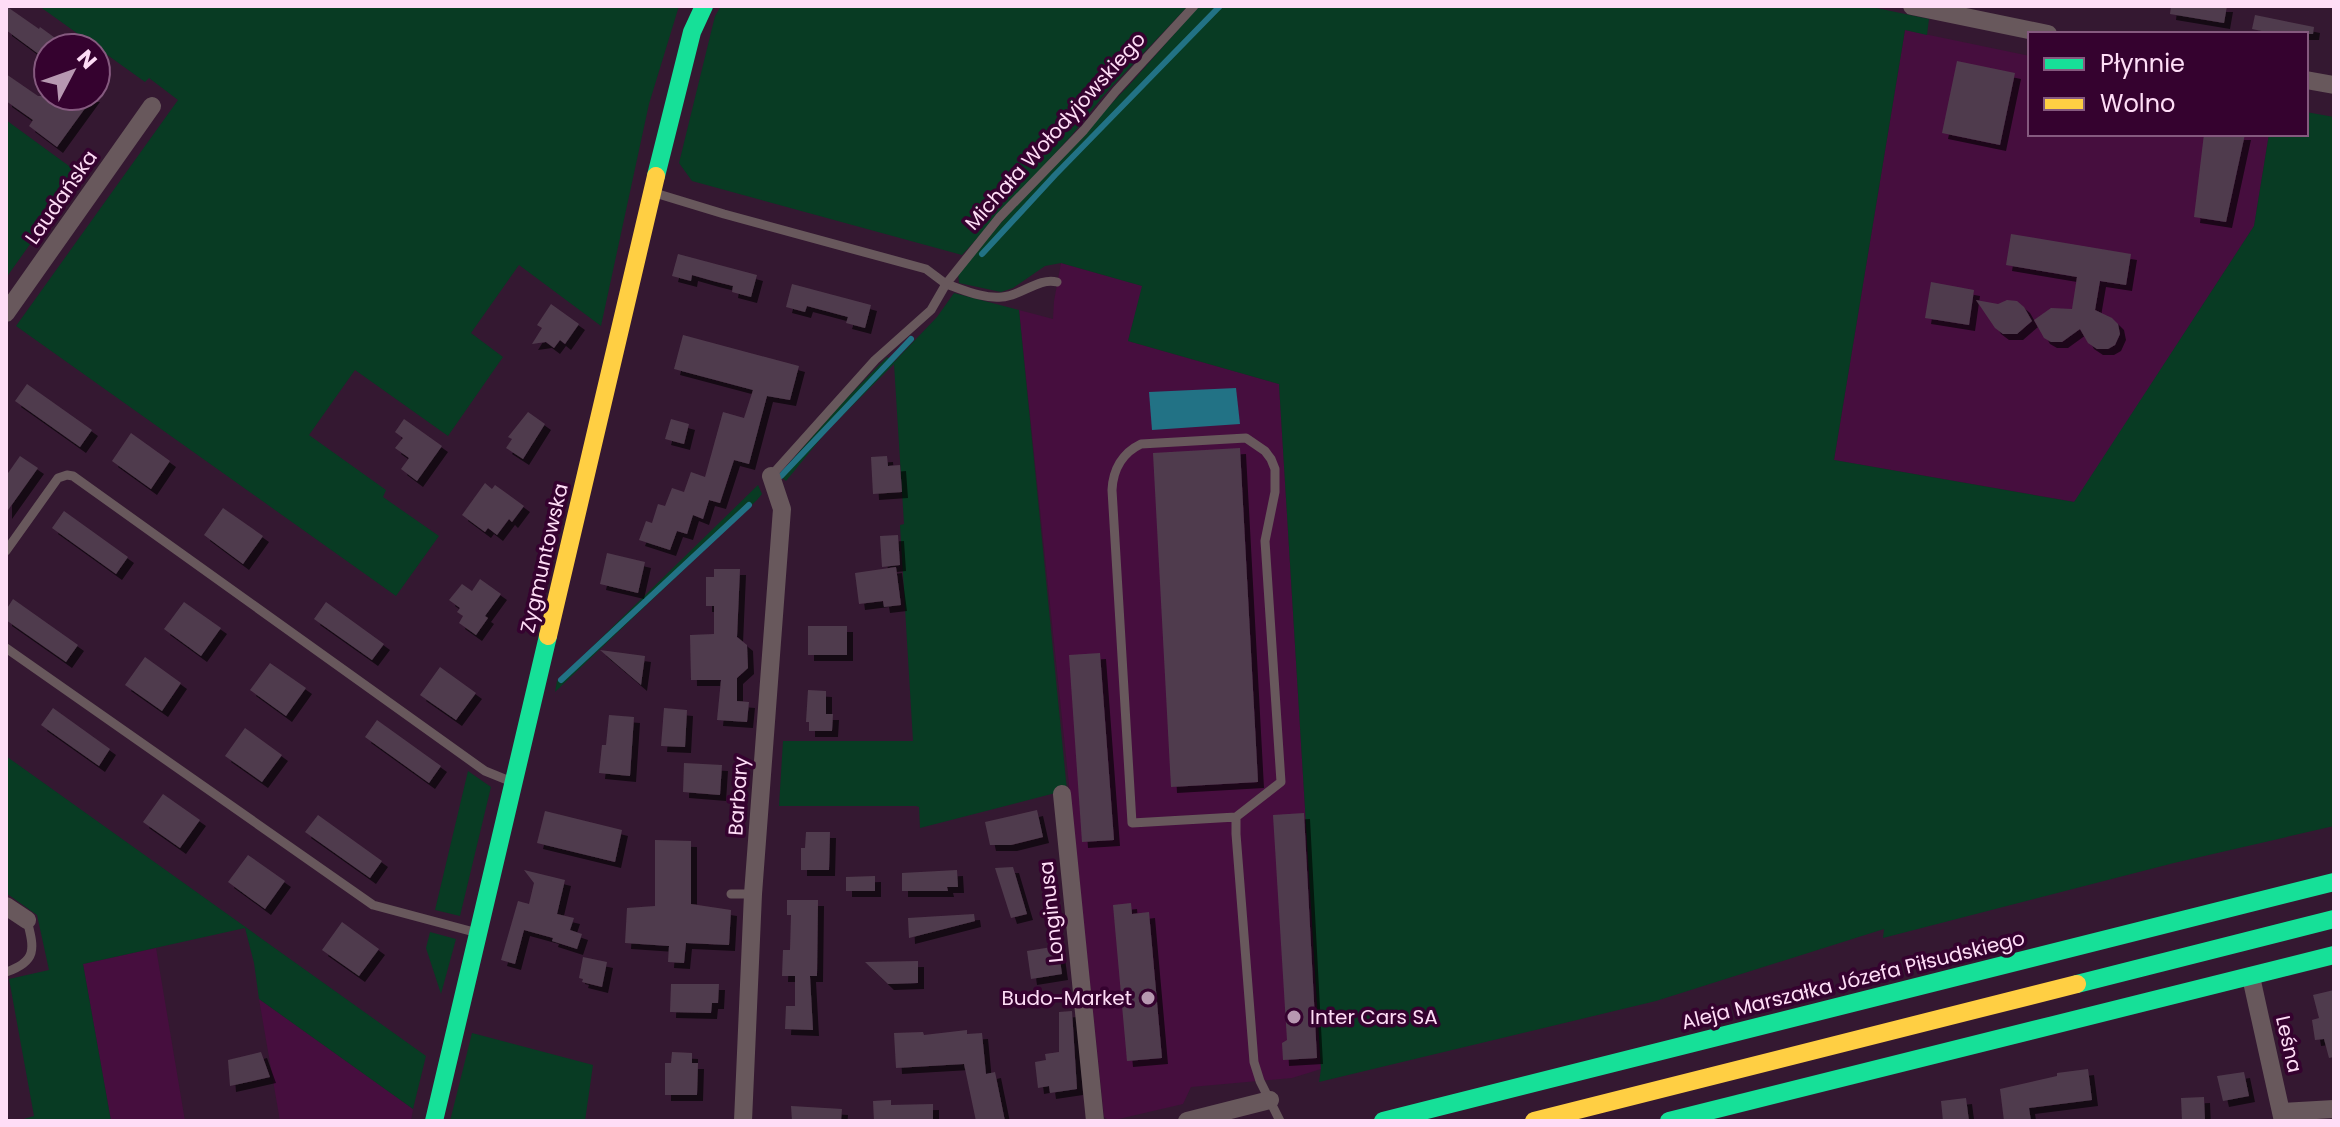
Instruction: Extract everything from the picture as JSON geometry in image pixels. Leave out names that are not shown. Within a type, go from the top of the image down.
[{"type":"street","name":"Zygmuntowska","points":[[434,1121],[652,192],[692,32],[704,6]]},
{"type":"street","points":[[1912,6],[1946,10],[2040,32]]},
{"type":"street","points":[[2308,80],[2334,85]]},
{"type":"street","name":"Laudańska","points":[[6,313],[152,106]]},
{"type":"street","name":"Barbary","points":[[743,1121],[753,894],[782,509],[771,476]]},
{"type":"street","name":"Longinusa","points":[[1062,794],[1095,1121]]},
{"type":"street","name":"Aleja Marszałka Józefa Piłsudskiego","points":[[1383,1121],[2334,882]]},
{"type":"street","points":[[6,906],[27,920]]},
{"type":"street","points":[[1534,1121],[2334,919]]},
{"type":"street","points":[[1669,1121],[2334,955]]},
{"type":"street","name":"Leśna","points":[[2251,977],[2282,1116]]},
{"type":"street","points":[[1187,1121],[1270,1100]]},
{"type":"street","points":[[2282,1116],[2334,1109]]},
{"type":"lane","name":"Michała Wołodyjowskiego","points":[[771,476],[875,360],[931,310],[946,284],[999,218],[1084,130],[1194,6]]},
{"type":"lane","points":[[652,192],[764,226],[926,269],[946,284],[981,296],[1003,298],[1040,283],[1057,282]]},
{"type":"lane","points":[[1246,438],[1265,451],[1275,469],[1275,492],[1265,541],[1281,782],[1236,817],[1132,823],[1112,490],[1117,465],[1129,451],[1141,444],[1246,438]]},
{"type":"lane","points":[[6,551],[58,478],[73,476],[485,771],[502,780],[515,782]]},
{"type":"lane","points":[[6,648],[373,905],[478,933]]},
{"type":"lane","points":[[1236,817],[1254,1062],[1280,1121]]},
{"type":"lane","points":[[731,894],[753,894]]},
{"type":"lane","points":[[6,972],[32,955],[34,946],[27,920]]},
{"type":"shaded area","points":[[1905,30],[2028,56],[2028,136],[2269,136],[2254,226],[2075,502],[1834,460]]},
{"type":"shaded area","points":[[1061,263],[1143,286],[1128,341],[1279,384],[1321,1069],[1292,1078],[1191,1087],[1183,1104],[1110,1121],[1104,1117],[1019,310],[1053,319]]},
{"type":"shaded area","points":[[156,948],[185,1121],[111,1121],[83,964]]},
{"type":"shaded area","points":[[259,999],[413,1109],[411,1121],[280,1121]]},
{"type":"green space","points":[[39,6],[679,6],[649,104],[601,326],[519,265],[471,333],[503,357],[448,436],[355,370],[309,435],[386,490],[383,497],[439,536],[396,596],[16,326],[178,100],[149,78],[145,82],[112,58],[112,32],[75,32]]},
{"type":"green space","points":[[721,6],[1188,6],[962,255],[692,181],[679,163],[715,16]]},
{"type":"green space","points":[[1199,6],[1867,6],[1929,19],[1927,35],[1905,30],[1834,460],[2074,502],[2254,226],[2269,136],[2308,136],[2308,112],[2334,117],[2334,826],[2174,863],[1883,938],[1884,929],[1656,1001],[1319,1082],[1321,1069],[1279,384],[1128,341],[1142,286],[1061,263],[1045,266],[1013,288],[1001,292],[959,283],[958,273],[1022,198]]},
{"type":"green space","points":[[6,120],[80,174],[6,278]]},
{"type":"green space","points":[[954,293],[1019,310],[1067,790],[920,828],[919,807],[916,806],[779,806],[783,741],[913,741],[894,364],[827,431],[786,481],[779,475],[838,407],[887,357],[894,362],[937,317]]},
{"type":"green space","points":[[758,485],[762,494],[757,500],[555,692],[557,681]]},
{"type":"green space","points":[[6,756],[426,1056],[413,1109],[259,999],[245,928],[83,964],[111,1121],[17,1121],[34,1116],[9,979],[49,970],[37,915],[6,893]]},
{"type":"green space","points":[[468,771],[491,787],[460,916],[435,910]]},
{"type":"green space","points":[[430,932],[456,939],[441,994],[426,948]]},
{"type":"green space","points":[[472,1033],[593,1065],[585,1121],[450,1121]]},
{"type":"water","points":[[1236,388],[1240,424],[1152,430],[1149,392]]},
{"type":"building","points":[[6,6],[47,32],[32,32],[32,49],[6,30]]},
{"type":"building","points":[[2171,6],[2227,6],[2224,23],[2170,14]]},
{"type":"building","points":[[2255,15],[2314,27],[2313,34],[2252,29]]},
{"type":"building","points":[[1957,61],[2015,73],[2000,145],[1942,133]]},
{"type":"building","points":[[6,74],[32,92],[32,112],[82,112],[57,147],[29,126],[33,120],[6,101]]},
{"type":"building","points":[[2204,136],[2245,136],[2226,222],[2194,217]]},
{"type":"building","points":[[2011,234],[2131,254],[2126,285],[2100,281],[2095,310],[2118,324],[2120,334],[2115,345],[2097,349],[2088,343],[2080,329],[2062,342],[2044,338],[2034,320],[2051,308],[2072,309],[2077,277],[2006,265]]},
{"type":"building","points":[[678,254],[757,275],[751,297],[732,292],[733,286],[692,275],[691,281],[672,276]]},
{"type":"building","points":[[1931,282],[1974,290],[1969,325],[1925,318]]},
{"type":"building","points":[[792,284],[871,305],[865,328],[846,323],[848,317],[807,306],[805,312],[786,307]]},
{"type":"building","points":[[1976,300],[1998,304],[2007,300],[2017,301],[2032,321],[2017,334],[2003,334],[1995,328]]},
{"type":"building","points":[[551,304],[579,324],[565,344],[560,340],[554,348],[546,342],[532,344],[542,328],[537,325]]},
{"type":"building","points":[[683,335],[799,366],[790,400],[767,396],[749,464],[734,460],[720,503],[709,500],[703,519],[693,515],[687,534],[677,531],[670,550],[639,540],[646,521],[652,523],[658,504],[665,506],[672,488],[684,492],[691,472],[705,477],[723,412],[744,418],[753,390],[674,369]]},
{"type":"building","points":[[27,384],[92,430],[80,447],[15,401]]},
{"type":"building","points":[[528,412],[545,424],[523,459],[506,448],[512,439],[508,437]]},
{"type":"building","points":[[404,419],[442,446],[417,481],[401,469],[409,458],[395,448],[403,438],[395,432]]},
{"type":"building","points":[[671,419],[689,424],[684,444],[665,439]]},
{"type":"building","points":[[131,433],[170,461],[151,489],[112,461]]},
{"type":"building","points":[[1240,448],[1258,782],[1171,787],[1153,453]]},
{"type":"building","points":[[20,456],[38,468],[6,513],[6,476]]},
{"type":"building","points":[[887,456],[888,466],[900,465],[902,492],[873,494],[871,457]]},
{"type":"building","points":[[485,483],[492,489],[495,485],[524,506],[497,535],[488,528],[485,532],[462,515]]},
{"type":"building","points":[[223,508],[263,536],[243,564],[204,535]]},
{"type":"building","points":[[64,511],[128,557],[116,574],[52,528]]},
{"type":"building","points":[[898,535],[900,565],[882,567],[880,536]]},
{"type":"building","points":[[607,553],[645,562],[638,593],[600,584]]},
{"type":"building","points":[[896,567],[901,605],[884,607],[883,601],[859,604],[855,573]]},
{"type":"building","points":[[714,569],[740,569],[737,637],[747,645],[748,668],[737,678],[737,701],[749,702],[747,722],[717,720],[721,680],[691,680],[690,635],[714,634],[714,606],[706,606],[706,577],[714,577]]},
{"type":"building","points":[[480,579],[501,594],[476,635],[459,623],[463,616],[457,612],[460,608],[449,600],[462,584],[472,591]]},
{"type":"building","points":[[13,599],[78,645],[66,662],[6,620],[6,610]]},
{"type":"building","points":[[184,602],[221,628],[201,656],[164,629]]},
{"type":"building","points":[[326,602],[384,644],[372,660],[314,619]]},
{"type":"building","points":[[808,626],[847,626],[847,655],[808,655]]},
{"type":"building","points":[[600,650],[645,656],[641,685]]},
{"type":"building","points":[[1100,653],[1114,840],[1082,842],[1069,655]]},
{"type":"building","points":[[145,657],[181,683],[162,711],[125,685]]},
{"type":"building","points":[[270,663],[306,688],[286,716],[250,690]]},
{"type":"building","points":[[440,667],[476,693],[456,720],[420,695]]},
{"type":"building","points":[[808,690],[826,691],[826,714],[833,714],[832,731],[809,731],[809,722],[806,722]]},
{"type":"building","points":[[53,708],[110,749],[99,766],[41,725]]},
{"type":"building","points":[[664,708],[687,710],[685,747],[661,746]]},
{"type":"building","points":[[609,715],[634,717],[630,776],[599,773]]},
{"type":"building","points":[[377,720],[441,766],[429,783],[365,737]]},
{"type":"building","points":[[245,728],[282,755],[262,782],[225,756]]},
{"type":"building","points":[[684,763],[722,765],[720,795],[683,792]]},
{"type":"building","points":[[163,794],[200,820],[180,848],[143,822]]},
{"type":"building","points":[[1037,810],[1043,837],[1011,845],[990,845],[985,822]]},
{"type":"building","points":[[545,811],[622,830],[615,862],[537,843]]},
{"type":"building","points":[[1304,813],[1317,1058],[1283,1060],[1282,1043],[1287,1040],[1273,815]]},
{"type":"building","points":[[318,815],[382,861],[370,878],[305,832]]},
{"type":"building","points":[[806,832],[830,832],[829,870],[801,870],[801,848],[805,848]]},
{"type":"building","points":[[655,840],[691,841],[691,904],[731,910],[729,945],[686,943],[684,963],[668,962],[669,946],[625,943],[627,908],[655,906]]},
{"type":"building","points":[[248,855],[285,881],[265,909],[228,882]]},
{"type":"building","points":[[1013,867],[1027,914],[1011,918],[995,868]]},
{"type":"building","points":[[524,870],[565,880],[557,914],[574,918],[570,930],[582,934],[577,949],[524,930],[515,964],[501,960],[518,901],[529,904],[534,883]]},
{"type":"building","points":[[957,870],[958,887],[947,887],[948,891],[902,891],[902,873]]},
{"type":"building","points":[[875,876],[875,891],[846,891],[846,877]]},
{"type":"building","points":[[787,900],[818,900],[817,976],[810,976],[813,1030],[785,1029],[786,1006],[795,1006],[795,976],[782,976],[783,950],[790,950],[791,915],[787,915]]},
{"type":"building","points":[[1131,903],[1132,914],[1149,912],[1162,1058],[1127,1061],[1113,905]]},
{"type":"building","points":[[974,914],[975,921],[909,938],[908,918]]},
{"type":"building","points":[[342,922],[379,949],[359,976],[322,950]]},
{"type":"building","points":[[1058,946],[1062,974],[1031,979],[1027,951]]},
{"type":"building","points":[[583,957],[607,962],[602,987],[582,982],[583,979],[579,978]]},
{"type":"building","points":[[918,961],[918,983],[888,984],[865,962]]},
{"type":"building","points":[[671,984],[719,984],[718,1003],[712,1003],[711,1013],[670,1012]]},
{"type":"building","points":[[2334,990],[2334,1057],[2329,1058],[2324,1039],[2315,1040],[2312,1020],[2319,1018],[2313,995]]},
{"type":"building","points":[[1072,1011],[1077,1089],[1050,1093],[1049,1086],[1038,1088],[1035,1062],[1046,1060],[1045,1054],[1059,1052],[1059,1012]]},
{"type":"building","points":[[967,1030],[967,1034],[982,1033],[986,1074],[995,1072],[1005,1121],[976,1121],[964,1064],[896,1068],[894,1033],[923,1032],[924,1035]]},
{"type":"building","points":[[261,1052],[270,1077],[230,1086],[228,1060]]},
{"type":"building","points":[[672,1052],[692,1053],[692,1063],[698,1063],[697,1095],[665,1095],[665,1063],[671,1063]]},
{"type":"building","points":[[2088,1069],[2092,1100],[2029,1108],[2031,1121],[2004,1121],[2000,1089],[2057,1076],[2057,1073]]},
{"type":"building","points":[[2244,1072],[2249,1096],[2223,1101],[2217,1076]]},
{"type":"building","points":[[2204,1097],[2205,1121],[2182,1121],[2181,1098]]},
{"type":"building","points":[[1966,1098],[1969,1121],[1943,1121],[1941,1101]]},
{"type":"building","points":[[891,1100],[891,1105],[933,1104],[933,1121],[874,1121],[873,1101]]},
{"type":"building","points":[[791,1106],[842,1109],[841,1121],[792,1121]]},
{"type":"waterway","points":[[982,254],[1220,6]]},
{"type":"waterway","points":[[781,476],[911,339]]},
{"type":"waterway","points":[[561,680],[749,505]]},
{"type":"traffic: fast","points":[[656,176],[692,32],[704,6]]},
{"type":"traffic: fast","points":[[434,1121],[548,636]]},
{"type":"traffic: fast","points":[[1383,1121],[2334,882]]},
{"type":"traffic: fast","points":[[2077,984],[2334,919]]},
{"type":"traffic: fast","points":[[1669,1121],[2334,955]]},
{"type":"traffic: slow","points":[[548,636],[656,176]]},
{"type":"traffic: slow","points":[[1534,1121],[2077,984]]},
{"type":"place","name":"Budo-Market","points":[[1148,998]]},
{"type":"place","name":"Inter Cars SA","points":[[1294,1017]]}]
